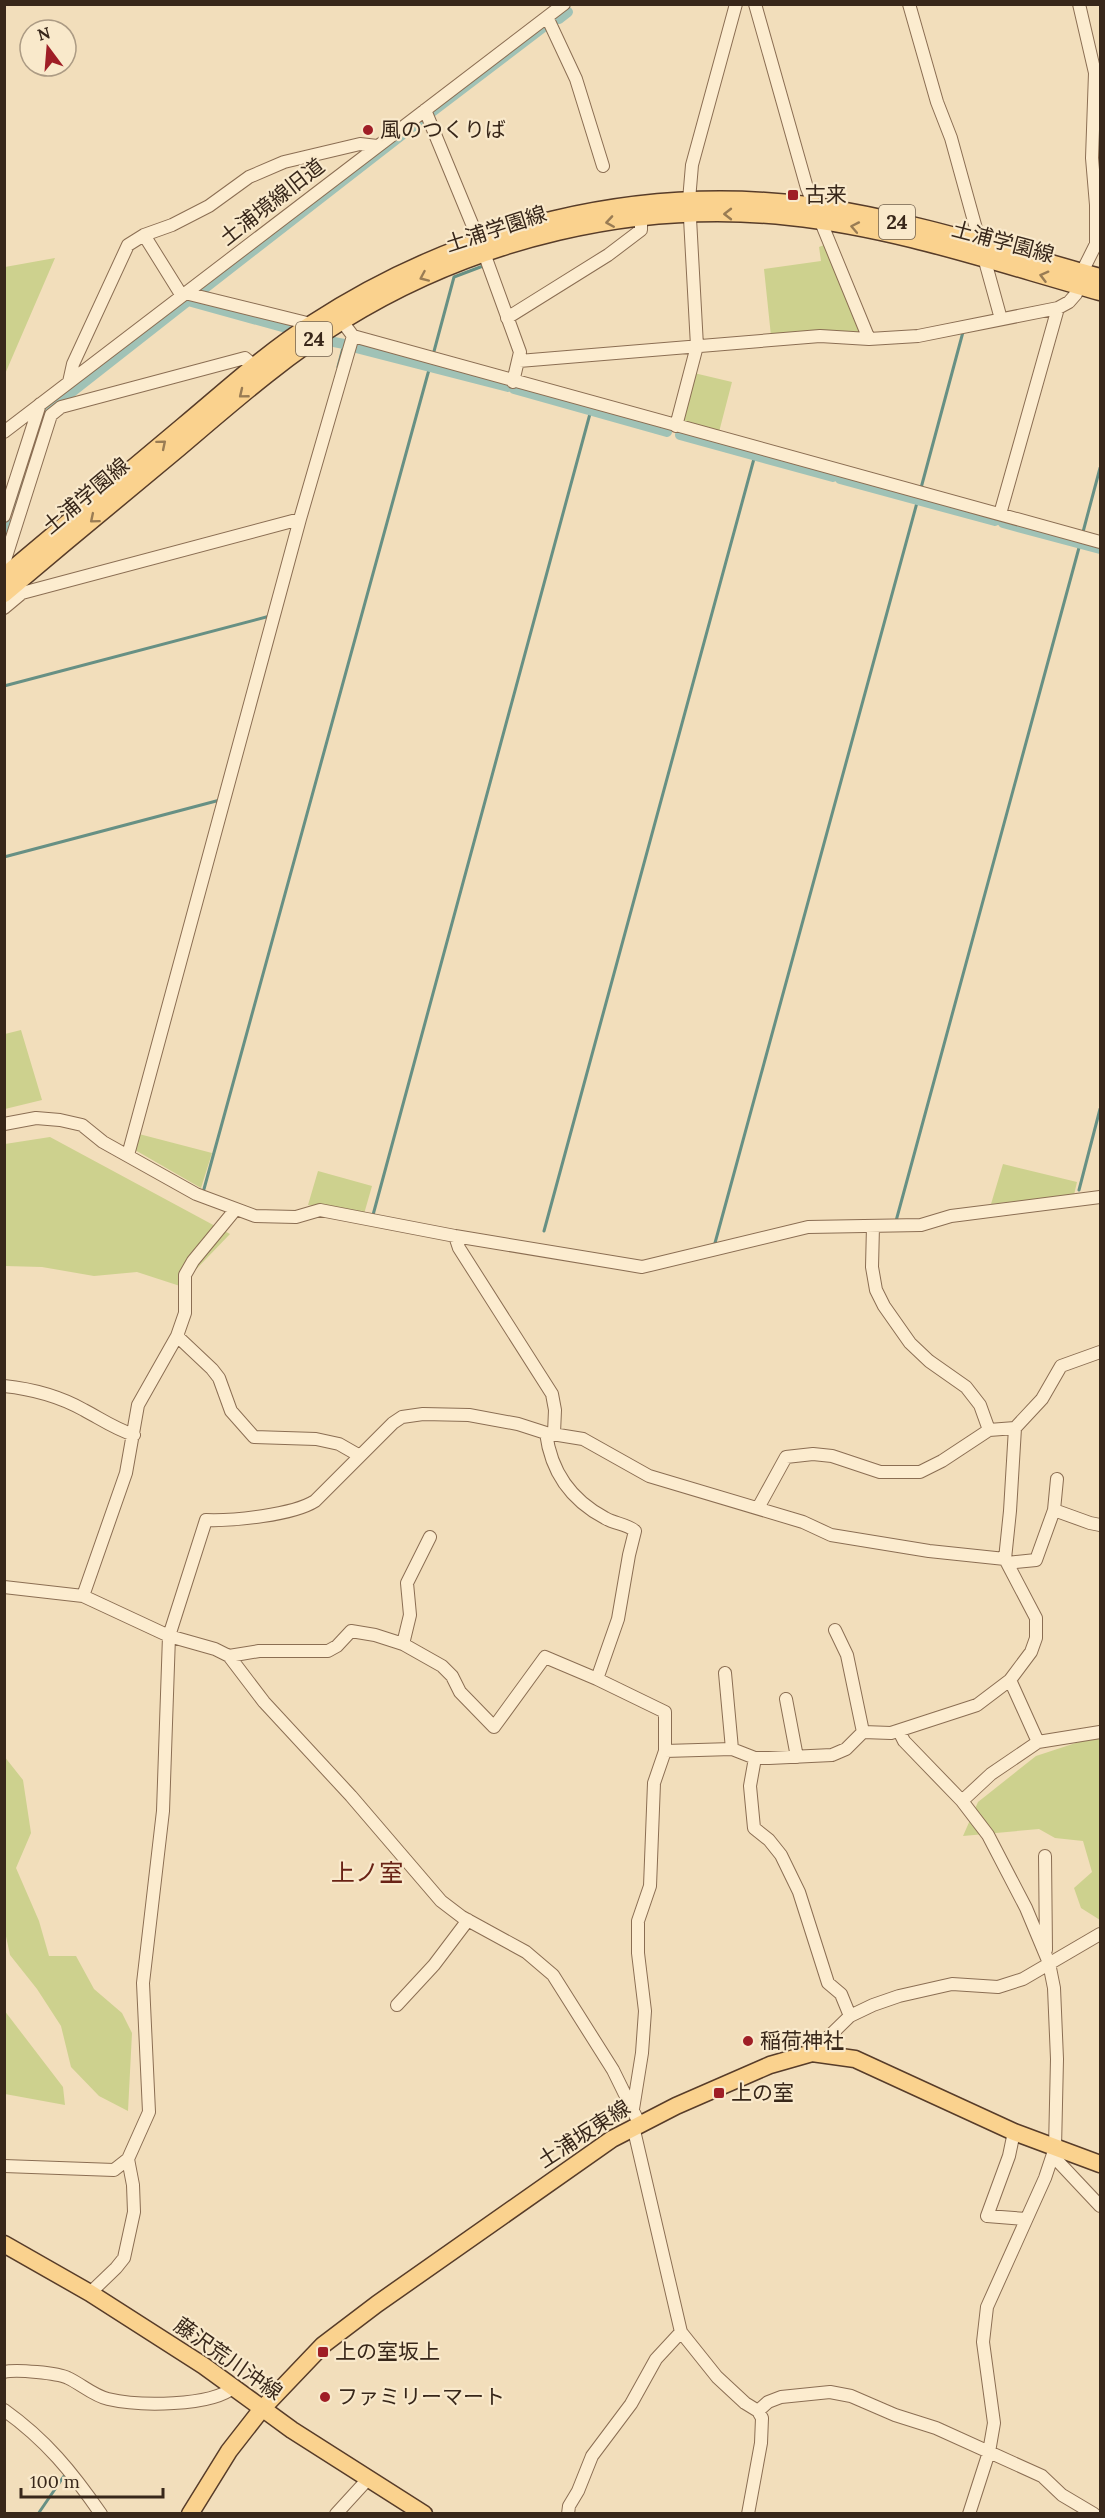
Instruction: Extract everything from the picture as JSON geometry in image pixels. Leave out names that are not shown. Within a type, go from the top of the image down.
[{"type":"main road","name":"土浦学園線","points":[[481,247],[689,207]]},
{"type":"main road","name":"土浦学園線","points":[[260,371],[401,273],[481,247],[542,222],[596,210],[689,207],[767,215],[817,214],[886,233],[983,252],[1081,279],[1101,291]]},
{"type":"main road","name":"土浦学園線","points":[[1081,279],[1101,277]]},
{"type":"main road","name":"土浦学園線","points":[[9,580],[260,371],[311,324],[338,316]]},
{"type":"main road","name":"土浦坂東線","points":[[190,2514],[229,2451],[261,2409],[323,2345],[376,2304],[597,2149],[635,2119],[763,2068],[812,2053],[855,2059],[1054,2152],[1101,2164]]},
{"type":"main road","name":"藤沢荒川沖線","points":[[4,2244],[90,2294],[234,2387],[261,2409],[424,2514]]},
{"type":"street","points":[[676,426],[697,346],[689,207],[692,165],[736,4]]},
{"type":"street","points":[[755,4],[817,214],[869,339]]},
{"type":"street","points":[[909,4],[937,102],[951,138],[1001,319]]},
{"type":"street","points":[[519,361],[820,336],[869,339],[918,336],[1058,308],[1069,302],[1076,294],[1081,279],[1097,251],[1092,158],[1095,74],[1079,4]]},
{"type":"street","name":"土浦境線旧道","points":[[4,432],[560,6]]},
{"type":"street","points":[[547,17],[576,79],[603,166]]},
{"type":"street","points":[[425,110],[481,247],[520,352],[513,382]]},
{"type":"street","points":[[69,382],[73,364],[128,245],[144,235],[172,225],[210,206],[249,177],[284,162],[360,144],[377,146]]},
{"type":"street","points":[[507,318],[608,255],[641,230],[641,218]]},
{"type":"street","points":[[144,235],[183,295],[311,324]]},
{"type":"street","points":[[1000,514],[1058,308]]},
{"type":"street","points":[[338,316],[353,336],[513,382],[1101,542]]},
{"type":"street","points":[[128,1155],[297,520],[353,336]]},
{"type":"street","points":[[4,608],[19,518],[51,415],[61,407],[245,358],[260,371]]},
{"type":"street","points":[[19,518],[5,515],[40,404]]},
{"type":"street","points":[[9,580],[297,520]]},
{"type":"street","points":[[4,1124],[36,1119],[60,1120],[82,1125],[104,1142],[196,1194],[255,1216],[284,1217],[320,1210],[455,1236],[642,1267],[808,1227],[921,1225],[951,1216],[1101,1197]]},
{"type":"street","points":[[83,1596],[126,1473],[138,1405],[177,1335],[185,1312],[185,1275],[193,1261],[235,1210]]},
{"type":"street","points":[[873,1226],[872,1268],[876,1290],[884,1306],[910,1343],[929,1361],[966,1387],[980,1404],[988,1430]]},
{"type":"street","points":[[455,1236],[459,1248],[552,1394],[555,1410],[550,1433],[549,1454],[554,1467],[571,1492],[607,1519],[635,1531],[618,1619],[597,1679]]},
{"type":"street","points":[[177,1335],[219,1378],[231,1411],[254,1437],[316,1439],[339,1444],[360,1456]]},
{"type":"street","points":[[664,1751],[732,1749],[755,1758],[832,1755],[846,1749],[863,1732],[891,1733],[977,1705],[1010,1680],[1030,1652],[1036,1638],[1036,1618],[1006,1561],[1015,1428],[1042,1399],[1060,1366],[1101,1352]]},
{"type":"street","points":[[4,1386],[30,1388],[53,1396],[115,1429],[134,1435]]},
{"type":"street","points":[[4,2166],[114,2170],[128,2159],[149,2112],[143,1983],[163,1811],[169,1635],[206,1520],[279,1513],[304,1508],[315,1501],[393,1423],[402,1417],[423,1414],[469,1415],[583,1439],[650,1476],[803,1522],[831,1535],[1006,1561],[1036,1560],[1054,1510],[1058,1479]]},
{"type":"street","points":[[758,1508],[786,1457],[813,1454],[832,1456],[880,1472],[920,1472],[942,1461],[988,1430],[1015,1428]]},
{"type":"street","points":[[1054,1510],[1101,1525]]},
{"type":"street","points":[[403,1644],[410,1615],[407,1583],[430,1538]]},
{"type":"street","points":[[4,1587],[83,1596],[169,1635],[215,1649],[229,1656],[264,1702],[351,1796],[441,1901],[468,1920],[526,1952],[553,1975],[613,2070],[635,2119],[681,2332],[717,2377],[745,2403],[758,2411],[762,2418],[761,2443],[748,2514]]},
{"type":"street","points":[[835,1630],[847,1655],[863,1732]]},
{"type":"street","points":[[229,1656],[259,1651],[328,1651],[337,1646],[351,1632],[375,1635],[403,1644],[442,1666],[452,1676],[460,1692],[494,1727],[544,1657],[597,1679],[665,1712],[664,1751],[654,1783],[650,1886],[638,1921],[638,1953],[645,2011],[635,2119]]},
{"type":"street","points":[[725,1673],[732,1749]]},
{"type":"street","points":[[1010,1680],[1038,1742]]},
{"type":"street","points":[[786,1699],[797,1757]]},
{"type":"street","points":[[899,1731],[904,1741],[962,1801],[987,1835],[1026,1908],[1047,1958],[1054,1988],[1057,2049],[1054,2152],[987,2307],[983,2342],[994,2423],[989,2452],[969,2514]]},
{"type":"street","points":[[962,1801],[992,1774],[1038,1742],[1101,1732]]},
{"type":"street","points":[[755,1758],[750,1786],[753,1828],[769,1840],[781,1855],[799,1892],[828,1983],[841,1994],[850,2016]]},
{"type":"street","points":[[1045,1856],[1047,1958]]},
{"type":"street","points":[[397,2005],[434,1965],[468,1920]]},
{"type":"street","points":[[812,2053],[850,2016],[899,1996],[931,1988],[952,1984],[998,1987],[1023,1978],[1047,1958],[1101,1934]]},
{"type":"street","points":[[1014,2132],[1009,2156],[987,2216],[1026,2219]]},
{"type":"street","points":[[1054,2152],[1101,2206]]},
{"type":"street","points":[[90,2294],[124,2258],[134,2212],[134,2185],[128,2159]]},
{"type":"street","points":[[568,2514],[569,2506],[578,2491],[592,2456],[631,2404],[656,2359],[681,2332]]},
{"type":"street","points":[[4,2372],[65,2376],[106,2399],[141,2402],[166,2403],[203,2399],[220,2396],[234,2387]]},
{"type":"street","points":[[758,2411],[768,2402],[781,2397],[830,2392],[851,2396],[895,2415],[936,2427],[1042,2476],[1062,2495],[1094,2514]]},
{"type":"street","points":[[4,2410],[48,2444],[101,2514]]},
{"type":"street","points":[[336,2514],[368,2479]]},
{"type":"green space","points":[[824,245],[860,333],[771,336],[764,269],[821,261],[819,247]]},
{"type":"green space","points":[[55,258],[5,374],[5,267]]},
{"type":"green space","points":[[694,373],[732,382],[719,432],[682,423]]},
{"type":"green space","points":[[21,1030],[42,1100],[5,1109],[5,1034]]},
{"type":"green space","points":[[139,1134],[212,1153],[201,1188],[135,1150]]},
{"type":"green space","points":[[50,1137],[230,1234],[180,1286],[137,1272],[94,1276],[42,1267],[5,1266],[5,1144]]},
{"type":"green space","points":[[1003,1164],[1077,1182],[1074,1195],[991,1204]]},
{"type":"green space","points":[[318,1171],[372,1186],[364,1214],[308,1205]]},
{"type":"green space","points":[[1100,1735],[1100,1920],[1081,1908],[1074,1888],[1092,1872],[1083,1841],[1055,1838],[1039,1829],[963,1836],[978,1802],[1036,1756]]},
{"type":"green space","points":[[4,1756],[23,1780],[31,1833],[16,1868],[39,1921],[49,1956],[76,1956],[94,1989],[122,2013],[132,2033],[128,2111],[99,2096],[71,2067],[61,2026],[37,1989],[10,1955],[4,1927]]},
{"type":"green space","points":[[4,2010],[63,2087],[65,2105],[5,2094]]},
{"type":"waterway","points":[[559,19],[568,12]]},
{"type":"waterway","points":[[432,112],[545,26]]},
{"type":"waterway","points":[[413,127],[424,118]]},
{"type":"waterway","points":[[200,292],[402,135]]},
{"type":"waterway","points":[[433,355],[454,277],[483,266],[484,268]]},
{"type":"waterway","points":[[49,410],[188,301],[286,328]]},
{"type":"waterway","points":[[921,488],[963,332]]},
{"type":"waterway","points":[[334,342],[344,344]]},
{"type":"waterway","points":[[338,367],[344,344]]},
{"type":"waterway","points":[[356,348],[508,387]]},
{"type":"waterway","points":[[204,1189],[430,366]]},
{"type":"waterway","points":[[514,389],[667,432]]},
{"type":"waterway","points":[[373,1215],[591,410]]},
{"type":"waterway","points":[[680,435],[833,477]]},
{"type":"waterway","points":[[544,1231],[755,455]]},
{"type":"waterway","points":[[1083,532],[1100,468]]},
{"type":"waterway","points":[[840,479],[995,521]]},
{"type":"waterway","points":[[15,508],[24,481]]},
{"type":"waterway","points":[[715,1243],[918,499]]},
{"type":"waterway","points":[[1003,523],[1100,549]]},
{"type":"waterway","points":[[4,541],[10,524]]},
{"type":"waterway","points":[[896,1221],[1080,544]]},
{"type":"waterway","points":[[4,686],[270,616]]},
{"type":"waterway","points":[[4,857],[220,800]]},
{"type":"waterway","points":[[1079,1190],[1100,1109]]},
{"type":"waterway","points":[[38,2514],[64,2476]]},
{"type":"place","name":"風のつくりば","points":[[368,130]]},
{"type":"place","name":"古来","points":[[793,195]]},
{"type":"place","name":"稲荷神社","points":[[748,2041]]},
{"type":"place","name":"上の室","points":[[719,2093]]},
{"type":"place","name":"上の室坂上","points":[[323,2352]]},
{"type":"place","name":"ファミリーマート","points":[[325,2397]]},
{"type":"district","name":"上ノ室","points":[[367,1873]]}]
